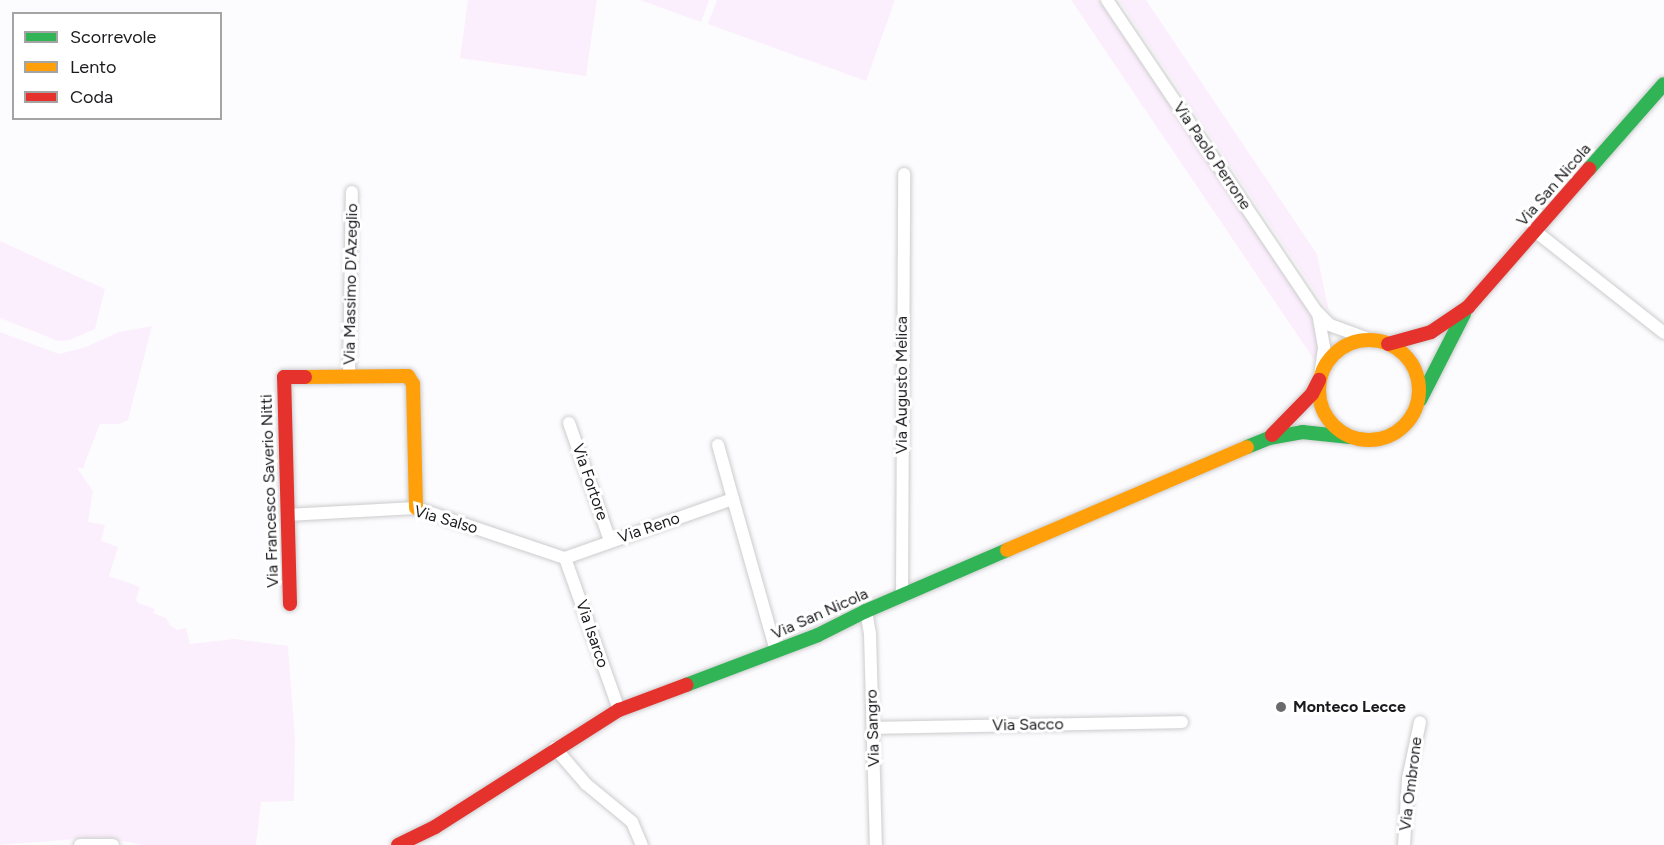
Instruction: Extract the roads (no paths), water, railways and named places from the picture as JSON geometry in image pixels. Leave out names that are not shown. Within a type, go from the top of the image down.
[{"type":"street","name":"Via Paolo Perrone","points":[[1107,0],[1317,312],[1330,325],[1371,340]]},
{"type":"street","name":"Via San Nicola","points":[[398,845],[435,827],[555,748],[619,710],[776,651],[1269,438],[1302,432],[1376,440],[1389,437],[1401,429],[1417,406],[1468,307],[1664,84]]},
{"type":"street","name":"Via Augusto Melica","points":[[902,596],[904,174]]},
{"type":"street","name":"Via Massimo D'Azeglio","points":[[349,375],[352,192]]},
{"type":"street","points":[[1534,231],[1664,333]]},
{"type":"street","name":"Via San Nicola","points":[[1388,344],[1431,332],[1468,307]]},
{"type":"street","name":"Via Paolo Perrone","points":[[1317,312],[1324,348],[1320,378]]},
{"type":"street","name":"Via San Nicola","points":[[1269,438],[1312,394],[1327,362],[1336,352],[1351,343],[1371,340],[1388,344],[1407,358],[1415,370],[1419,383],[1417,406]]},
{"type":"street","points":[[349,375],[408,376],[413,384],[416,508]]},
{"type":"street","name":"Via Francesco Saverio Nitti","points":[[290,604],[284,377],[349,375]]},
{"type":"street","points":[[1320,378],[1319,395],[1324,412],[1335,427],[1350,437]]},
{"type":"street","name":"Via Fortore","points":[[569,423],[610,542]]},
{"type":"street","points":[[718,445],[776,651]]},
{"type":"street","name":"Via Reno","points":[[565,558],[733,499]]},
{"type":"street","name":"Via Salso","points":[[287,515],[416,508],[565,558]]},
{"type":"street","name":"Via Isarco","points":[[565,558],[619,710]]},
{"type":"street","name":"Via Sangro","points":[[866,611],[870,634],[876,845]]},
{"type":"street","name":"Via Sacco","points":[[874,728],[1182,722]]},
{"type":"street","name":"Via Ombrone","points":[[1404,845],[1408,779],[1420,722]]},
{"type":"street","points":[[555,748],[586,784],[633,822],[642,845]]},
{"type":"street","points":[[80,845],[113,845]]},
{"type":"place","name":"Monteco Lecce","points":[[1281,707]]}]
